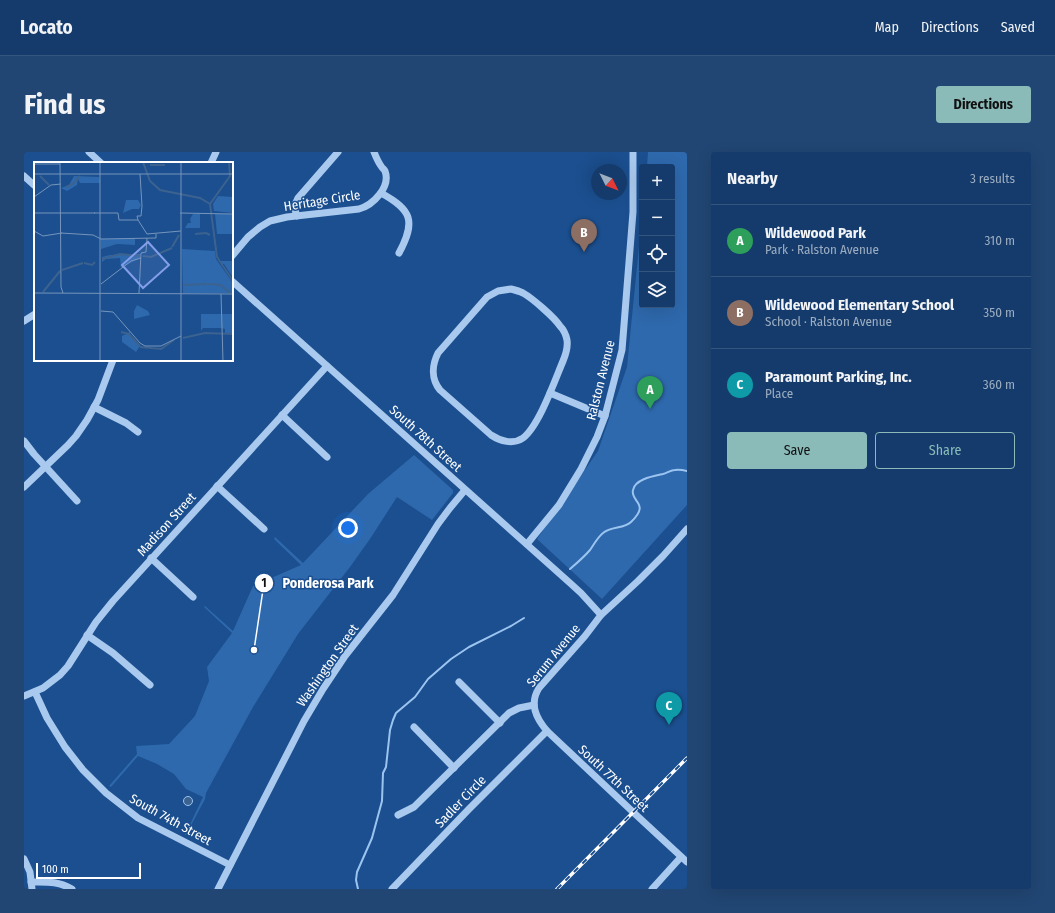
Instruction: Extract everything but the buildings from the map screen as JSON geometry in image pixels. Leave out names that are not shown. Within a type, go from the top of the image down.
[{"type":"street","points":[[89,152],[100,162]]},
{"type":"street","points":[[212,162],[216,152]]},
{"type":"street","points":[[297,216],[294,207],[298,198],[338,152]]},
{"type":"street","name":"Heritage Circle","points":[[233,255],[248,237],[270,221],[297,216],[347,211],[366,207],[376,199],[385,186],[385,172],[374,152]]},
{"type":"street","name":"Ralston Avenue","points":[[527,544],[559,505],[581,469],[597,437],[605,416],[622,350],[633,212],[633,152]]},
{"type":"street","points":[[24,176],[34,185]]},
{"type":"street","points":[[380,193],[399,204],[407,214],[409,223],[408,232],[399,253]]},
{"type":"street","name":"South 78th Street","points":[[233,282],[527,544],[581,593],[601,615]]},
{"type":"street","points":[[498,291],[519,291],[528,296],[560,325],[567,339],[566,353],[550,393],[532,430],[522,439],[511,442],[496,438],[440,390],[433,376],[434,362],[438,353],[487,298],[498,291]]},
{"type":"street","points":[[24,321],[34,315]]},
{"type":"street","points":[[24,487],[76,436],[98,400],[113,361]]},
{"type":"street","name":"Madison Street","points":[[24,696],[44,688],[60,675],[68,666],[87,635],[113,601],[326,366]]},
{"type":"street","points":[[550,393],[605,416]]},
{"type":"street","points":[[94,407],[126,423],[138,432]]},
{"type":"street","points":[[282,415],[327,457]]},
{"type":"street","points":[[24,441],[45,467],[77,501]]},
{"type":"street","points":[[217,486],[264,529]]},
{"type":"street","name":"Washington Street","points":[[218,889],[304,721],[323,689],[345,656],[393,595],[438,524],[465,490]]},
{"type":"street","name":"Serum Avenue","points":[[398,815],[414,807],[509,714],[522,707],[534,705],[536,692],[585,636],[601,615],[638,581],[687,530]]},
{"type":"street","points":[[151,558],[193,597]]},
{"type":"street","points":[[87,635],[118,657],[150,685]]},
{"type":"street","points":[[459,682],[500,723]]},
{"type":"street","name":"South 74th Street","points":[[35,692],[47,718],[65,747],[83,770],[106,794],[138,818],[230,865]]},
{"type":"street","name":"South 77th Street","points":[[534,705],[537,717],[547,731],[687,862]]},
{"type":"street","points":[[414,727],[454,768]]},
{"type":"street","name":"Sadler Circle","points":[[392,889],[547,731]]},
{"type":"street","points":[[652,889],[681,856]]},
{"type":"street","points":[[24,859],[30,872],[32,886],[58,883],[72,889]]},
{"type":"shaded area","points":[[648,152],[687,152],[687,505],[602,599],[537,539],[598,451],[627,367],[639,246],[639,308],[675,308],[675,164],[647,164]]},
{"type":"shaded area","points":[[414,455],[453,490],[453,493],[432,520],[397,497],[350,567],[298,634],[253,707],[206,793],[205,799],[186,835],[203,797],[186,789],[174,774],[157,764],[138,756],[111,787],[109,786],[137,754],[136,746],[169,744],[195,716],[209,681],[207,667],[232,633],[204,607],[205,606],[233,631],[253,586],[301,565],[274,539],[275,537],[303,563],[368,494]]},
{"type":"shaded area","points":[[186,797],[190,797],[192,801],[190,805],[186,805],[184,803],[184,799]]},
{"type":"waterway","points":[[570,569],[588,553],[603,533],[610,529],[628,524],[637,516],[640,507],[633,494],[634,486],[637,483],[672,470],[687,471]]},
{"type":"waterway","points":[[358,889],[356,880],[357,872],[372,838],[382,801],[383,773],[386,767],[390,730],[396,713],[415,697],[428,679],[451,659],[469,647],[524,618]]},
{"type":"railway","points":[[557,889],[687,758]]},
{"type":"place","name":"Wildewood Elementary School","points":[[584,252]]},
{"type":"place","name":"Wildewood Park","points":[[650,409]]},
{"type":"place","name":"Ponderosa Park","points":[[254,650]]},
{"type":"place","name":"Paramount Parking, Inc.","points":[[669,725]]}]
